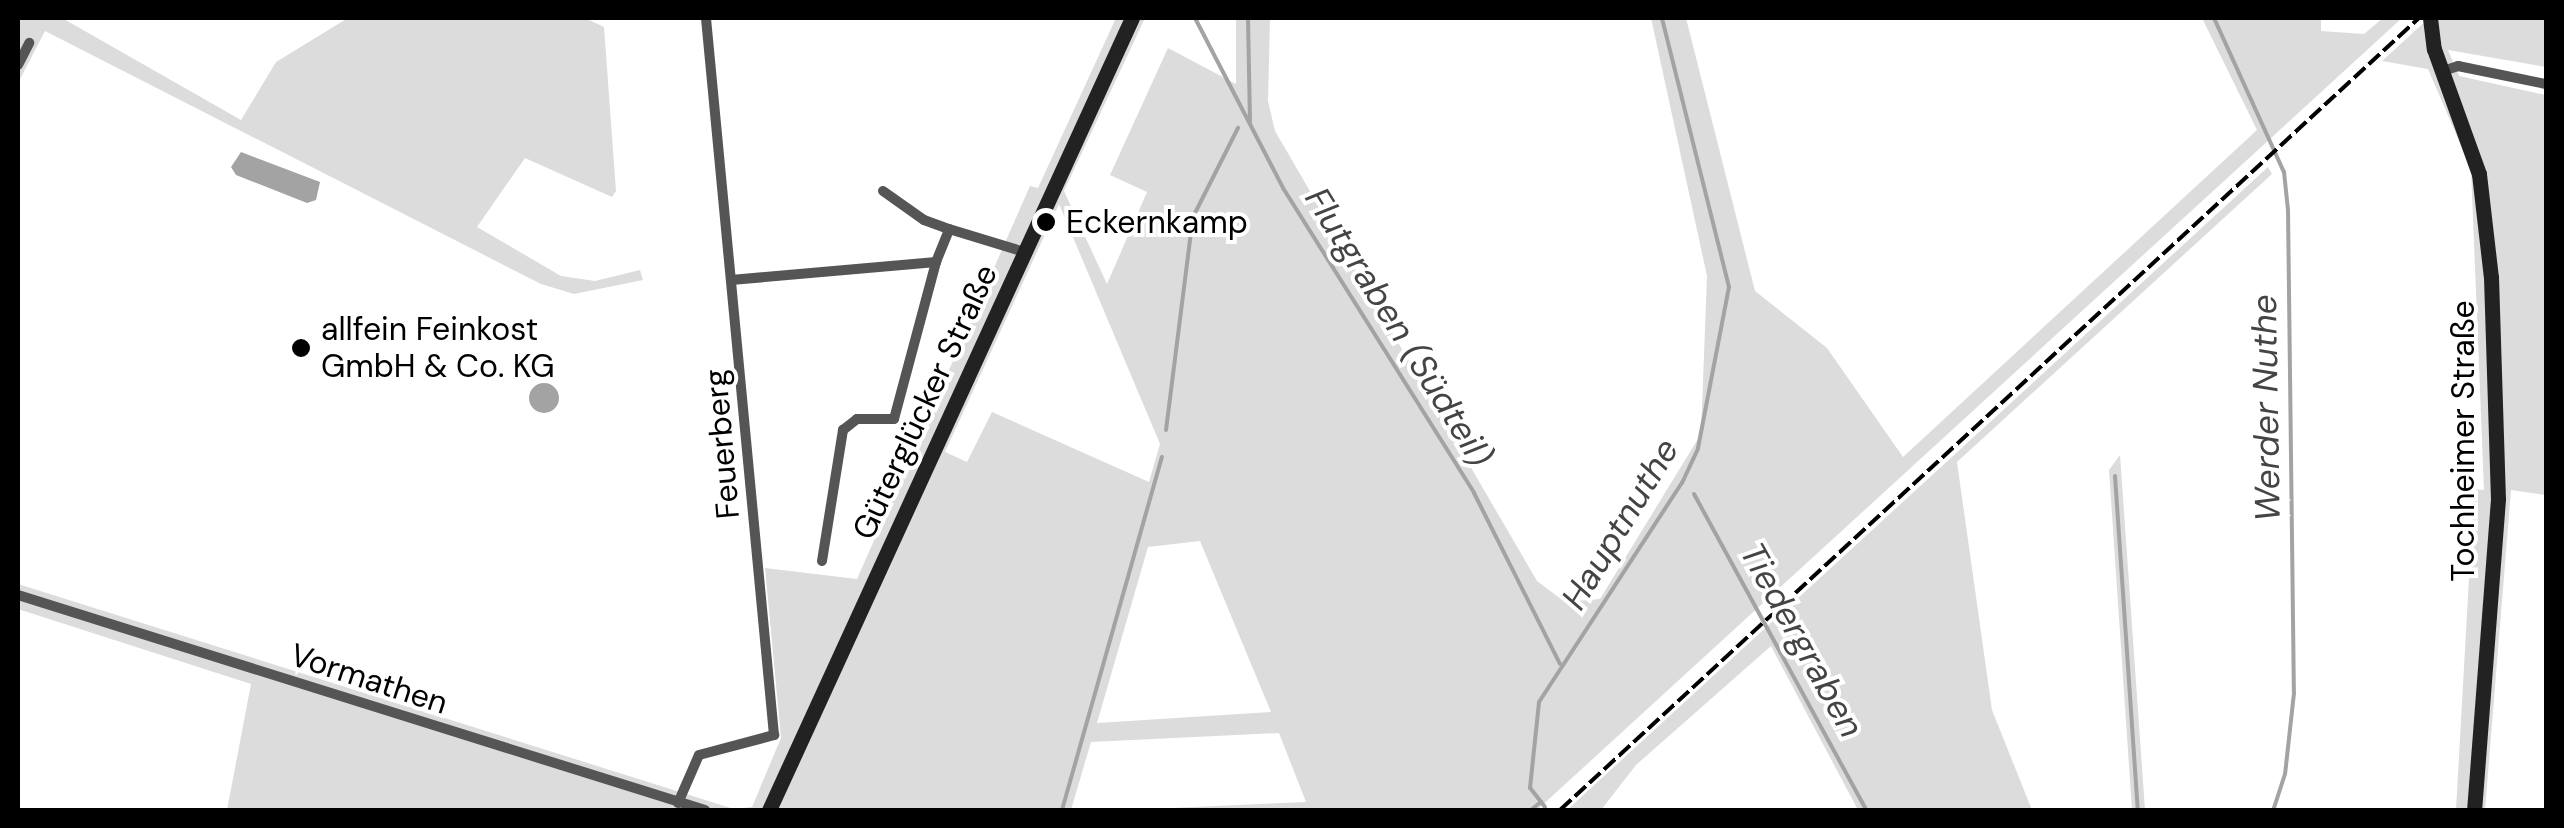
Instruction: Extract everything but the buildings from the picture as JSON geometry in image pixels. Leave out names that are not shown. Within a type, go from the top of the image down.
[{"type":"street","name":"Feuerberg","points":[[678,803],[699,755],[774,736],[706,18]]},
{"type":"street","name":"Güterglücker Straße","points":[[769,810],[1132,18]]},
{"type":"street","name":"Tochheimer Straße","points":[[2430,18],[2442,72],[2468,134],[2488,241],[2498,462],[2474,810]]},
{"type":"street","points":[[18,65],[29,42]]},
{"type":"street","points":[[2442,72],[2458,66],[2546,84]]},
{"type":"street","points":[[883,191],[924,220],[1024,252]]},
{"type":"street","points":[[822,562],[843,430],[857,418],[894,419],[936,262],[949,229]]},
{"type":"street","points":[[732,280],[936,262]]},
{"type":"street","name":"Vormathen","points":[[18,595],[705,810]]},
{"type":"shaded area","points":[[18,18],[62,18],[241,120],[276,62],[348,18],[585,18],[604,27],[616,191],[612,197],[525,158],[477,227],[561,276],[595,281],[640,270],[643,280],[574,294],[541,284],[45,31],[18,83]]},
{"type":"shaded area","points":[[1116,18],[1145,18],[1064,191],[1107,284],[1147,192],[1110,175],[1168,48],[1236,84],[1236,18],[1270,18],[1268,101],[1275,131],[1537,581],[1565,602],[1600,599],[1701,434],[1707,276],[1651,18],[1686,18],[1755,291],[1827,348],[1903,457],[2257,130],[2202,18],[2321,18],[2321,31],[2364,34],[2383,18],[2402,18],[1537,810],[1126,810],[1306,802],[1279,733],[1091,742],[1071,810],[227,810],[251,684],[18,609],[18,584],[734,809],[752,807],[781,738],[765,568],[857,579],[1030,186],[1038,188]],"holes":[[[1059,204],[1160,444],[1149,482],[992,412],[967,462],[945,452]],[[1200,541],[1271,712],[1097,723],[1148,547]]]},
{"type":"shaded area","points":[[2429,18],[2546,18],[2546,67],[2448,50],[2459,76],[2546,95],[2546,495],[2511,490],[2485,810],[2456,810],[2474,489],[2484,490],[2471,169],[2428,69],[2382,61]]},
{"type":"shaded area","points":[[241,152],[320,182],[316,200],[307,203],[236,175],[231,167]]},
{"type":"shaded area","points":[[2268,167],[2272,174],[1957,462],[1992,710],[2032,810],[1858,810],[1771,646],[1636,765],[1601,810],[1567,810]]},
{"type":"shaded area","points":[[544,383],[555,387],[559,398],[555,409],[544,413],[533,409],[529,398],[533,387]]},
{"type":"shaded area","points":[[2120,455],[2145,810],[2132,810],[2109,470]]},
{"type":"waterway","name":"Flutgraben (Südteil)","points":[[1195,18],[1283,188],[1474,493],[1560,664]]},
{"type":"waterway","points":[[1248,18],[1250,122]]},
{"type":"waterway","name":"Hauptnuthe","points":[[1545,807],[1530,788],[1539,702],[1682,483],[1698,448],[1729,287],[1662,18]]},
{"type":"waterway","name":"Werder Nuthe","points":[[2214,18],[2284,172],[2288,210],[2294,693],[2285,774],[2273,810]]},
{"type":"waterway","points":[[1166,430],[1193,217],[1238,128]]},
{"type":"waterway","points":[[1062,810],[1162,457]]},
{"type":"waterway","points":[[2115,476],[2138,810]]},
{"type":"waterway","name":"Tiedergraben","points":[[1694,494],[1866,810]]},
{"type":"waterway","points":[[1531,810],[1541,802]]},
{"type":"railway","points":[[1560,810],[2419,18]]},
{"type":"place","name":"Eckernkamp","points":[[1046,222]]},
{"type":"place","name":"allfein Feinkost GmbH & Co. KG","points":[[301,348]]}]
